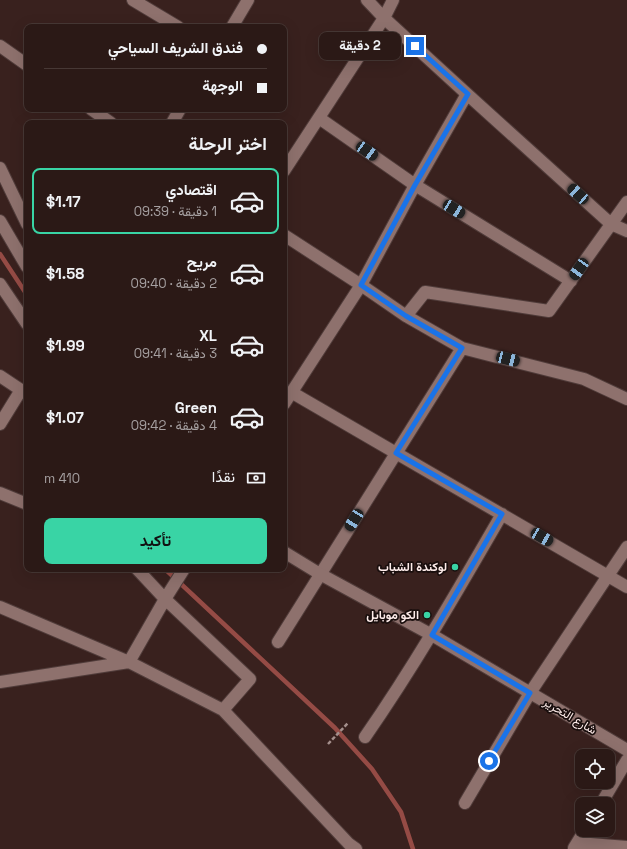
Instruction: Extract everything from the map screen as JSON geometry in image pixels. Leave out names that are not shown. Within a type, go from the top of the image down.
[{"type":"street","points":[[234,24],[248,0]]},
{"type":"street","points":[[367,0],[384,18],[611,224],[627,231]]},
{"type":"street","points":[[287,166],[384,18],[394,0]]},
{"type":"street","points":[[141,2],[174,24]]},
{"type":"street","points":[[0,46],[24,63]]},
{"type":"street","points":[[287,399],[361,285],[415,185],[468,94]]},
{"type":"street","points":[[95,112],[107,120]]},
{"type":"street","points":[[319,118],[415,185],[571,280]]},
{"type":"street","points":[[0,168],[24,218]]},
{"type":"street","points":[[406,316],[425,292],[549,311],[627,202]]},
{"type":"street","points":[[0,220],[24,262]]},
{"type":"street","points":[[287,237],[406,316],[462,348],[584,379],[627,399]]},
{"type":"street","points":[[0,284],[24,320]]},
{"type":"street","points":[[278,642],[462,348]]},
{"type":"street","points":[[0,376],[24,392],[0,424]]},
{"type":"street","points":[[291,392],[627,586]]},
{"type":"street","points":[[0,493],[24,503]]},
{"type":"street","points":[[365,737],[432,635],[502,514]]},
{"type":"street","points":[[465,802],[530,693],[627,547]]},
{"type":"street","name":"شارع التحرير","points":[[287,554],[320,574],[432,635],[627,750]]},
{"type":"street","points":[[141,572],[168,595],[250,679],[223,710]]},
{"type":"street","points":[[129,662],[182,572]]},
{"type":"street","points":[[0,607],[129,662],[223,710],[349,844],[356,849]]},
{"type":"street","points":[[0,682],[129,662]]},
{"type":"street","points":[[605,797],[627,760]]},
{"type":"street","points":[[583,837],[580,847],[627,847]]},
{"type":"path","points":[[328,744],[348,723]]},
{"type":"waterway","points":[[0,254],[24,290]]},
{"type":"waterway","points":[[168,572],[335,728],[372,769],[401,812],[413,849]]},
{"type":"place","name":"لوكندة الشباب","points":[[455,567]]},
{"type":"place","name":"الكو موبايل","points":[[427,615]]},
{"type":"route","points":[[415,46],[468,94],[415,185],[361,285],[406,316],[462,348],[396,453],[502,514],[432,635],[530,693],[489,761]]}]
